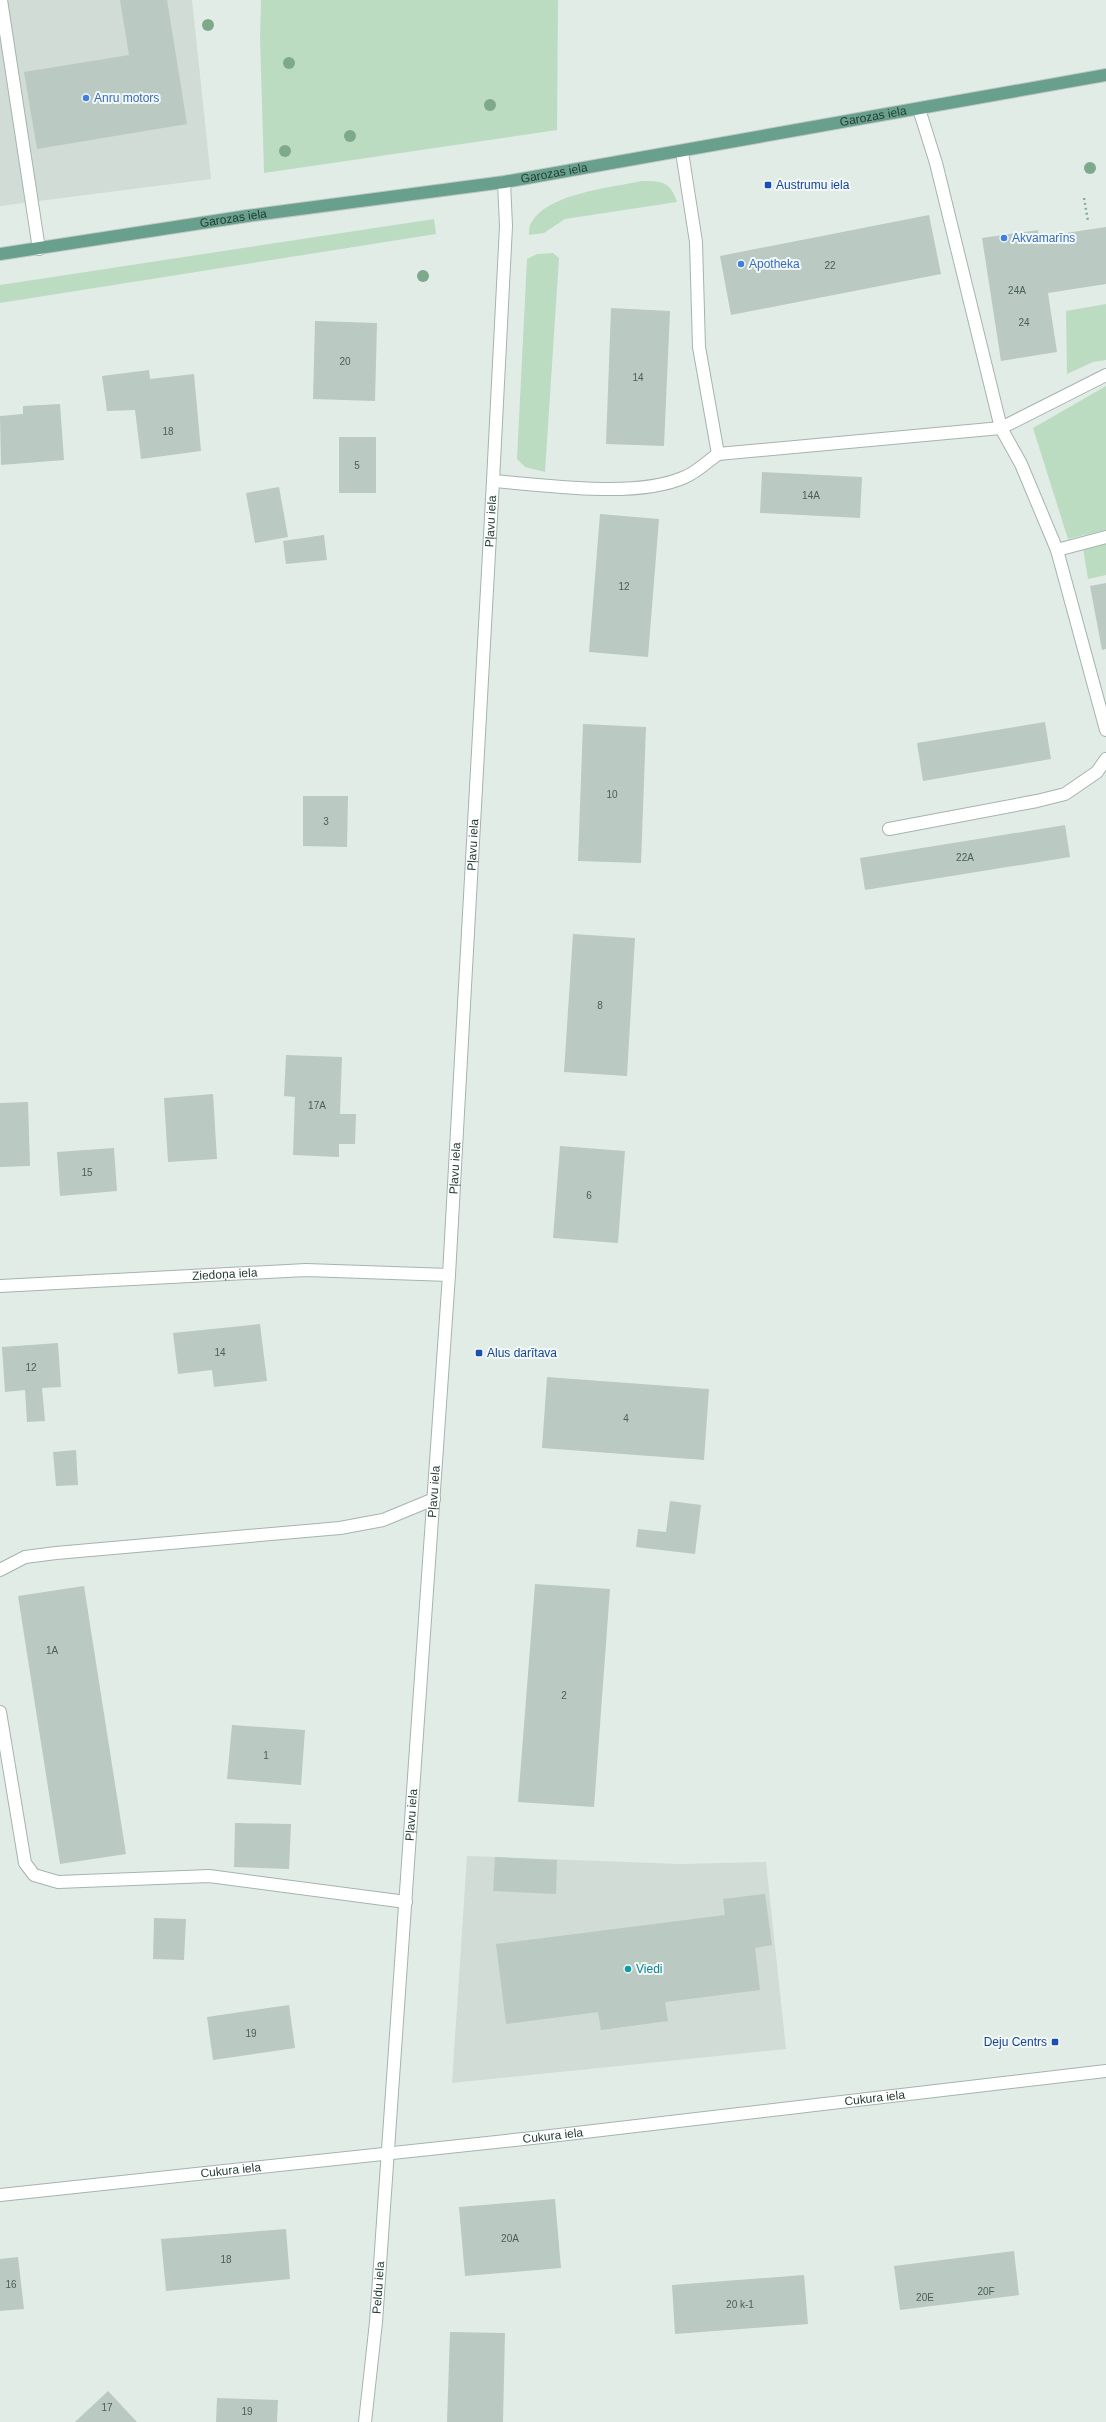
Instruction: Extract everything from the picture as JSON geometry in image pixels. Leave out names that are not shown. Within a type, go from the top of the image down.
[{"type":"main road","name":"Garozas iela","points":[[0,254],[247,216],[504,182],[682,152],[1106,75]]},
{"type":"street","points":[[1,0],[39,248]]},
{"type":"street","points":[[919,109],[936,163],[1001,428],[1021,464],[1057,550],[1106,730]]},
{"type":"street","points":[[682,152],[696,242],[699,347],[718,454]]},
{"type":"street","name":"Pļavu iela","points":[[388,2154],[449,1275],[506,226],[504,182]]},
{"type":"street","points":[[493,481],[614,488],[658,486],[686,476],[718,454],[1001,428],[1106,375]]},
{"type":"street","points":[[1057,550],[1106,537]]},
{"type":"street","points":[[889,829],[1037,801],[1065,794],[1097,772],[1106,759]]},
{"type":"street","name":"Ziedoņa iela","points":[[0,1286],[306,1270],[449,1275]]},
{"type":"street","points":[[0,1570],[25,1557],[56,1553],[340,1528],[383,1520],[434,1500]]},
{"type":"street","points":[[0,1712],[26,1863],[34,1876],[58,1882],[209,1876],[406,1902]]},
{"type":"street","name":"Cukura iela","points":[[0,2196],[388,2154],[1106,2071]]},
{"type":"street","name":"Peldu iela","points":[[365,2422],[376,2322],[388,2154]]},
{"type":"path","points":[[1084,198],[1088,221]]},
{"type":"shaded area","points":[[0,0],[192,0],[211,179],[0,206]]},
{"type":"shaded area","points":[[467,1856],[679,1864],[766,1862],[786,2049],[452,2083]]},
{"type":"green space","points":[[261,0],[558,0],[557,130],[264,173],[260,38]]},
{"type":"green space","points":[[642,181],[655,181],[668,186],[677,202],[565,219],[544,233],[529,235],[529,227],[539,213],[565,198],[597,189]]},
{"type":"green space","points":[[434,219],[436,234],[0,303],[0,285]]},
{"type":"green space","points":[[553,253],[559,258],[545,472],[525,467],[517,459],[527,259],[537,254]]},
{"type":"green space","points":[[1106,304],[1106,360],[1093,362],[1067,374],[1066,311]]},
{"type":"green space","points":[[1106,386],[1106,530],[1068,539],[1033,428]]},
{"type":"green space","points":[[1106,542],[1106,575],[1088,579],[1083,548]]},
{"type":"building","points":[[120,0],[167,0],[187,124],[37,149],[24,72],[129,55]]},
{"type":"building","points":[[929,215],[941,274],[731,315],[720,256]]},
{"type":"building","points":[[1106,227],[1106,284],[1048,293],[1057,352],[1001,361],[982,238],[1038,230],[1039,237]]},
{"type":"building","points":[[611,308],[670,311],[664,446],[606,444]]},
{"type":"building","points":[[315,321],[377,323],[375,401],[313,399]]},
{"type":"building","points":[[149,370],[150,379],[194,374],[201,451],[141,459],[135,410],[107,411],[102,376]]},
{"type":"building","points":[[60,404],[64,460],[1,465],[0,416],[23,414],[23,406]]},
{"type":"building","points":[[339,437],[376,437],[376,493],[339,493]]},
{"type":"building","points":[[762,472],[862,477],[860,518],[760,513]]},
{"type":"building","points":[[279,487],[288,537],[255,543],[246,493]]},
{"type":"building","points":[[600,514],[659,519],[648,657],[589,652]]},
{"type":"building","points":[[324,535],[327,560],[286,564],[283,541]]},
{"type":"building","points":[[1106,583],[1106,649],[1102,650],[1090,586]]},
{"type":"building","points":[[1045,722],[1051,759],[923,781],[917,743]]},
{"type":"building","points":[[583,724],[646,727],[641,863],[578,861]]},
{"type":"building","points":[[303,796],[348,796],[347,847],[303,846]]},
{"type":"building","points":[[1065,825],[1070,857],[865,890],[860,858]]},
{"type":"building","points":[[573,934],[635,938],[627,1076],[564,1072]]},
{"type":"building","points":[[286,1055],[342,1057],[340,1114],[356,1114],[355,1144],[339,1144],[339,1157],[293,1155],[295,1097],[284,1096]]},
{"type":"building","points":[[213,1094],[217,1159],[168,1162],[164,1098]]},
{"type":"building","points":[[28,1102],[30,1166],[0,1167],[0,1103]]},
{"type":"building","points":[[560,1146],[625,1151],[618,1243],[553,1238]]},
{"type":"building","points":[[114,1148],[117,1191],[60,1196],[57,1152]]},
{"type":"building","points":[[260,1324],[267,1381],[214,1387],[212,1370],[178,1374],[173,1333]]},
{"type":"building","points":[[58,1343],[61,1387],[42,1388],[45,1421],[27,1422],[25,1390],[5,1392],[2,1347]]},
{"type":"building","points":[[547,1377],[709,1389],[704,1460],[542,1448]]},
{"type":"building","points":[[76,1450],[78,1485],[56,1486],[53,1452]]},
{"type":"building","points":[[670,1501],[701,1505],[695,1554],[636,1547],[638,1529],[666,1532]]},
{"type":"building","points":[[535,1584],[610,1589],[594,1807],[518,1802]]},
{"type":"building","points":[[84,1586],[126,1854],[60,1864],[18,1596]]},
{"type":"building","points":[[232,1725],[305,1730],[301,1785],[227,1779]]},
{"type":"building","points":[[235,1823],[291,1824],[289,1869],[234,1867]]},
{"type":"building","points":[[495,1857],[557,1860],[556,1894],[493,1891]]},
{"type":"building","name":"Viedi","points":[[765,1894],[772,1945],[755,1948],[760,1990],[665,2002],[668,2021],[601,2030],[598,2012],[506,2024],[496,1944],[725,1915],[723,1899]]},
{"type":"building","points":[[154,1918],[186,1919],[184,1960],[153,1959]]},
{"type":"building","points":[[289,2005],[295,2048],[213,2060],[207,2017]]},
{"type":"building","points":[[555,2199],[561,2268],[465,2276],[459,2207]]},
{"type":"building","points":[[286,2229],[290,2279],[166,2291],[161,2239]]},
{"type":"building","points":[[1014,2251],[1019,2295],[900,2310],[894,2266]]},
{"type":"building","points":[[18,2257],[24,2309],[0,2311],[0,2259]]},
{"type":"building","points":[[804,2275],[808,2324],[675,2334],[672,2285]]},
{"type":"building","points":[[450,2332],[505,2333],[503,2422],[447,2422]]},
{"type":"building","points":[[108,2391],[137,2422],[75,2422]]},
{"type":"building","points":[[217,2398],[278,2400],[277,2422],[216,2422]]},
{"type":"place","name":"Anru motors","points":[[86,98]]},
{"type":"place","name":"Austrumu iela","points":[[768,185]]},
{"type":"place","name":"Akvamarīns","points":[[1004,238]]},
{"type":"place","name":"Apotheka","points":[[741,264]]},
{"type":"place","name":"Alus darītava","points":[[479,1353]]},
{"type":"place","name":"Viedi","points":[[628,1969]]},
{"type":"place","name":"Deju Centrs","points":[[1055,2042]]}]
